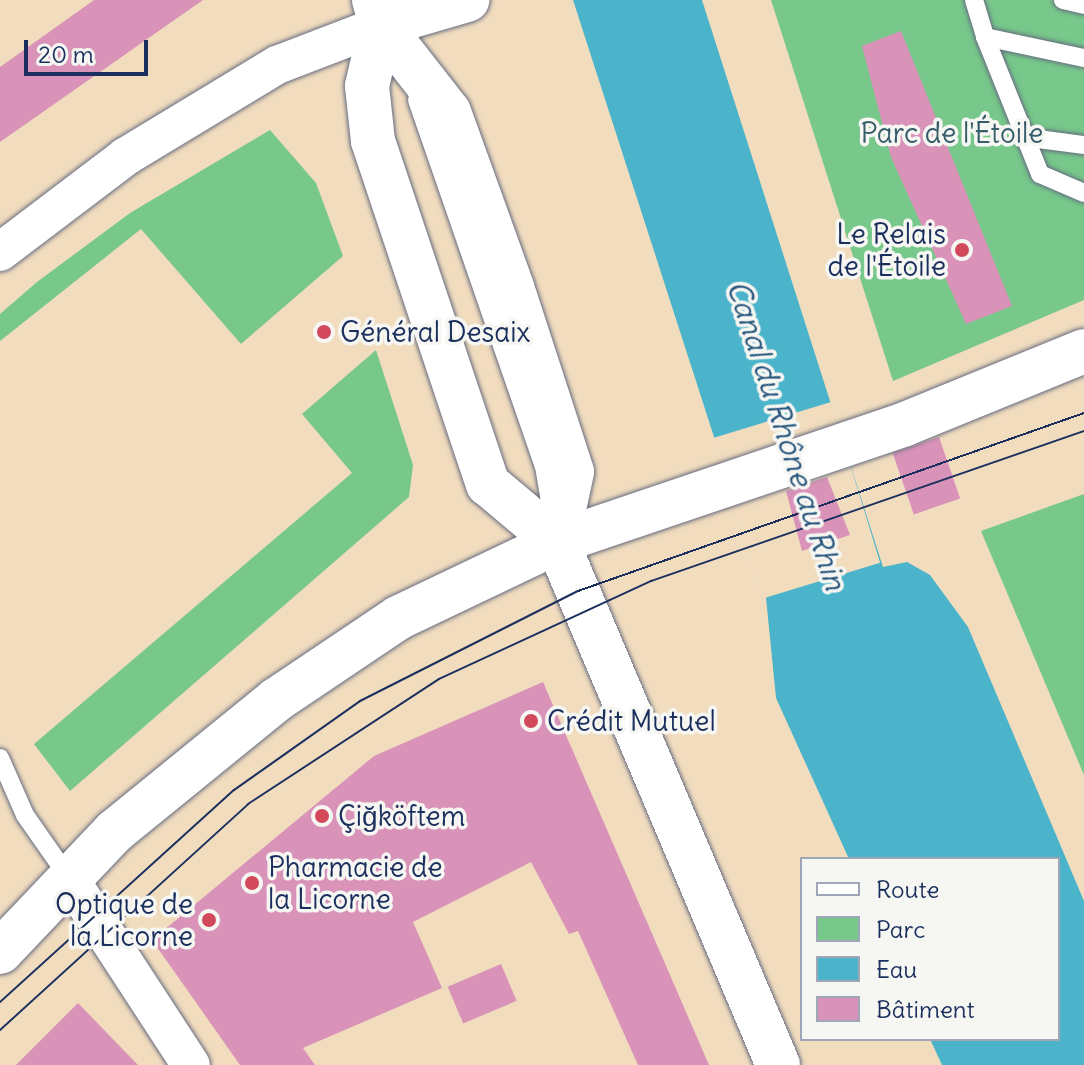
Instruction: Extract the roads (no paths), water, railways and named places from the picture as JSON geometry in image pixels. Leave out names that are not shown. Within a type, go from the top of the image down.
[{"type":"main road","points":[[378,13],[461,2]]},
{"type":"main road","points":[[378,13],[367,86],[373,141],[488,484],[557,542],[778,1065]]},
{"type":"main road","points":[[378,13],[449,112],[512,287],[572,472],[557,542]]},
{"type":"main road","points":[[0,952],[69,878],[160,790],[356,644],[557,542],[675,494],[1084,351]]},
{"type":"street","points":[[0,252],[125,157],[277,65],[378,13]]},
{"type":"street","points":[[69,878],[191,1065]]},
{"type":"lane","points":[[974,0],[985,37],[1040,174],[1084,193]]},
{"type":"lane","points":[[1063,0],[1084,5]]},
{"type":"lane","points":[[985,37],[1084,58]]},
{"type":"lane","points":[[1023,137],[1084,145]]},
{"type":"lane","points":[[902,416],[1084,336]]},
{"type":"lane","points":[[0,758],[25,815],[69,878]]},
{"type":"water","name":"Canal du Rhône au Rhin","points":[[573,0],[702,0],[883,567],[907,562],[930,575],[968,627],[1084,901],[1084,1065],[942,1065],[931,1041],[1060,1041],[1060,857],[848,857],[776,698],[766,598]]},
{"type":"tram line","points":[[0,1002],[234,790],[360,701],[578,591],[1084,413]]},
{"type":"tram line","points":[[0,1030],[248,804],[439,679],[651,581],[1084,431]]},
{"type":"place","name":"Le Relais de l'Étoile","points":[[962,250]]},
{"type":"place","name":"Général Desaix","points":[[324,332]]},
{"type":"place","name":"Crédit Mutuel","points":[[531,721]]},
{"type":"place","name":"Çiğköftem","points":[[322,816]]},
{"type":"place","name":"Pharmacie de la Licorne","points":[[252,883]]},
{"type":"place","name":"Optique de la Licorne","points":[[209,920]]},
{"type":"park label","name":"Parc de l'Étoile","points":[[952,133]]}]
